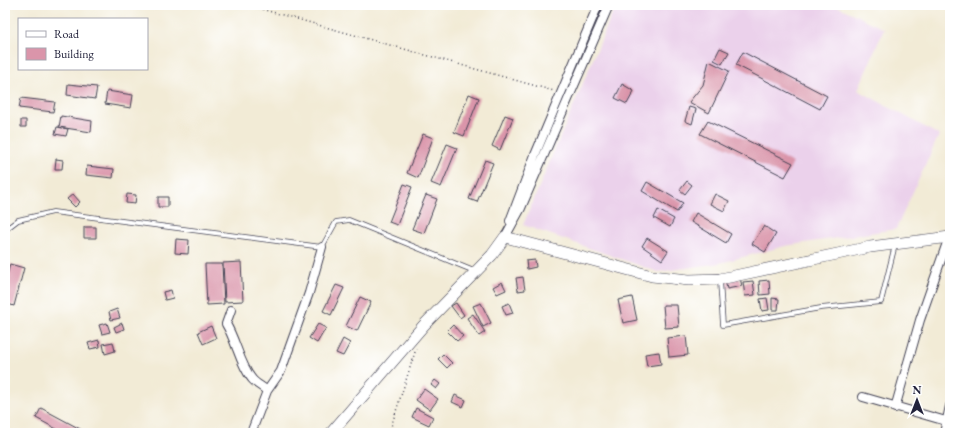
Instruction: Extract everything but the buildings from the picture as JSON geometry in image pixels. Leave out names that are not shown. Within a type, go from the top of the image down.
[{"type":"street","points":[[505,237],[535,155],[598,5]]},
{"type":"street","points":[[330,433],[424,325],[492,255],[505,237],[521,208],[544,158],[609,5]]},
{"type":"street","points":[[535,155],[544,158]]},
{"type":"street","points":[[505,237],[652,276],[689,280],[720,279],[870,247],[949,237],[920,320],[895,408]]},
{"type":"street","points":[[251,433],[268,391],[281,371],[309,293],[322,247]]},
{"type":"street","points":[[231,310],[226,324],[233,335],[252,379],[268,391]]},
{"type":"street","points":[[863,397],[895,408],[946,421]]},
{"type":"street","points":[[944,433],[950,406]]},
{"type":"lane","points":[[589,26],[598,31]]},
{"type":"lane","points":[[585,35],[594,40]]},
{"type":"lane","points":[[5,230],[18,220],[53,212],[322,247],[336,222],[349,220],[476,272]]},
{"type":"lane","points":[[720,279],[723,325],[821,308],[881,302],[895,244]]},
{"type":"path","points":[[246,5],[560,93]]},
{"type":"path","points":[[389,433],[416,347]]},
{"type":"shaded area","points":[[616,5],[835,5],[884,29],[858,90],[939,135],[896,229],[785,246],[720,263],[658,272],[523,225]]}]
